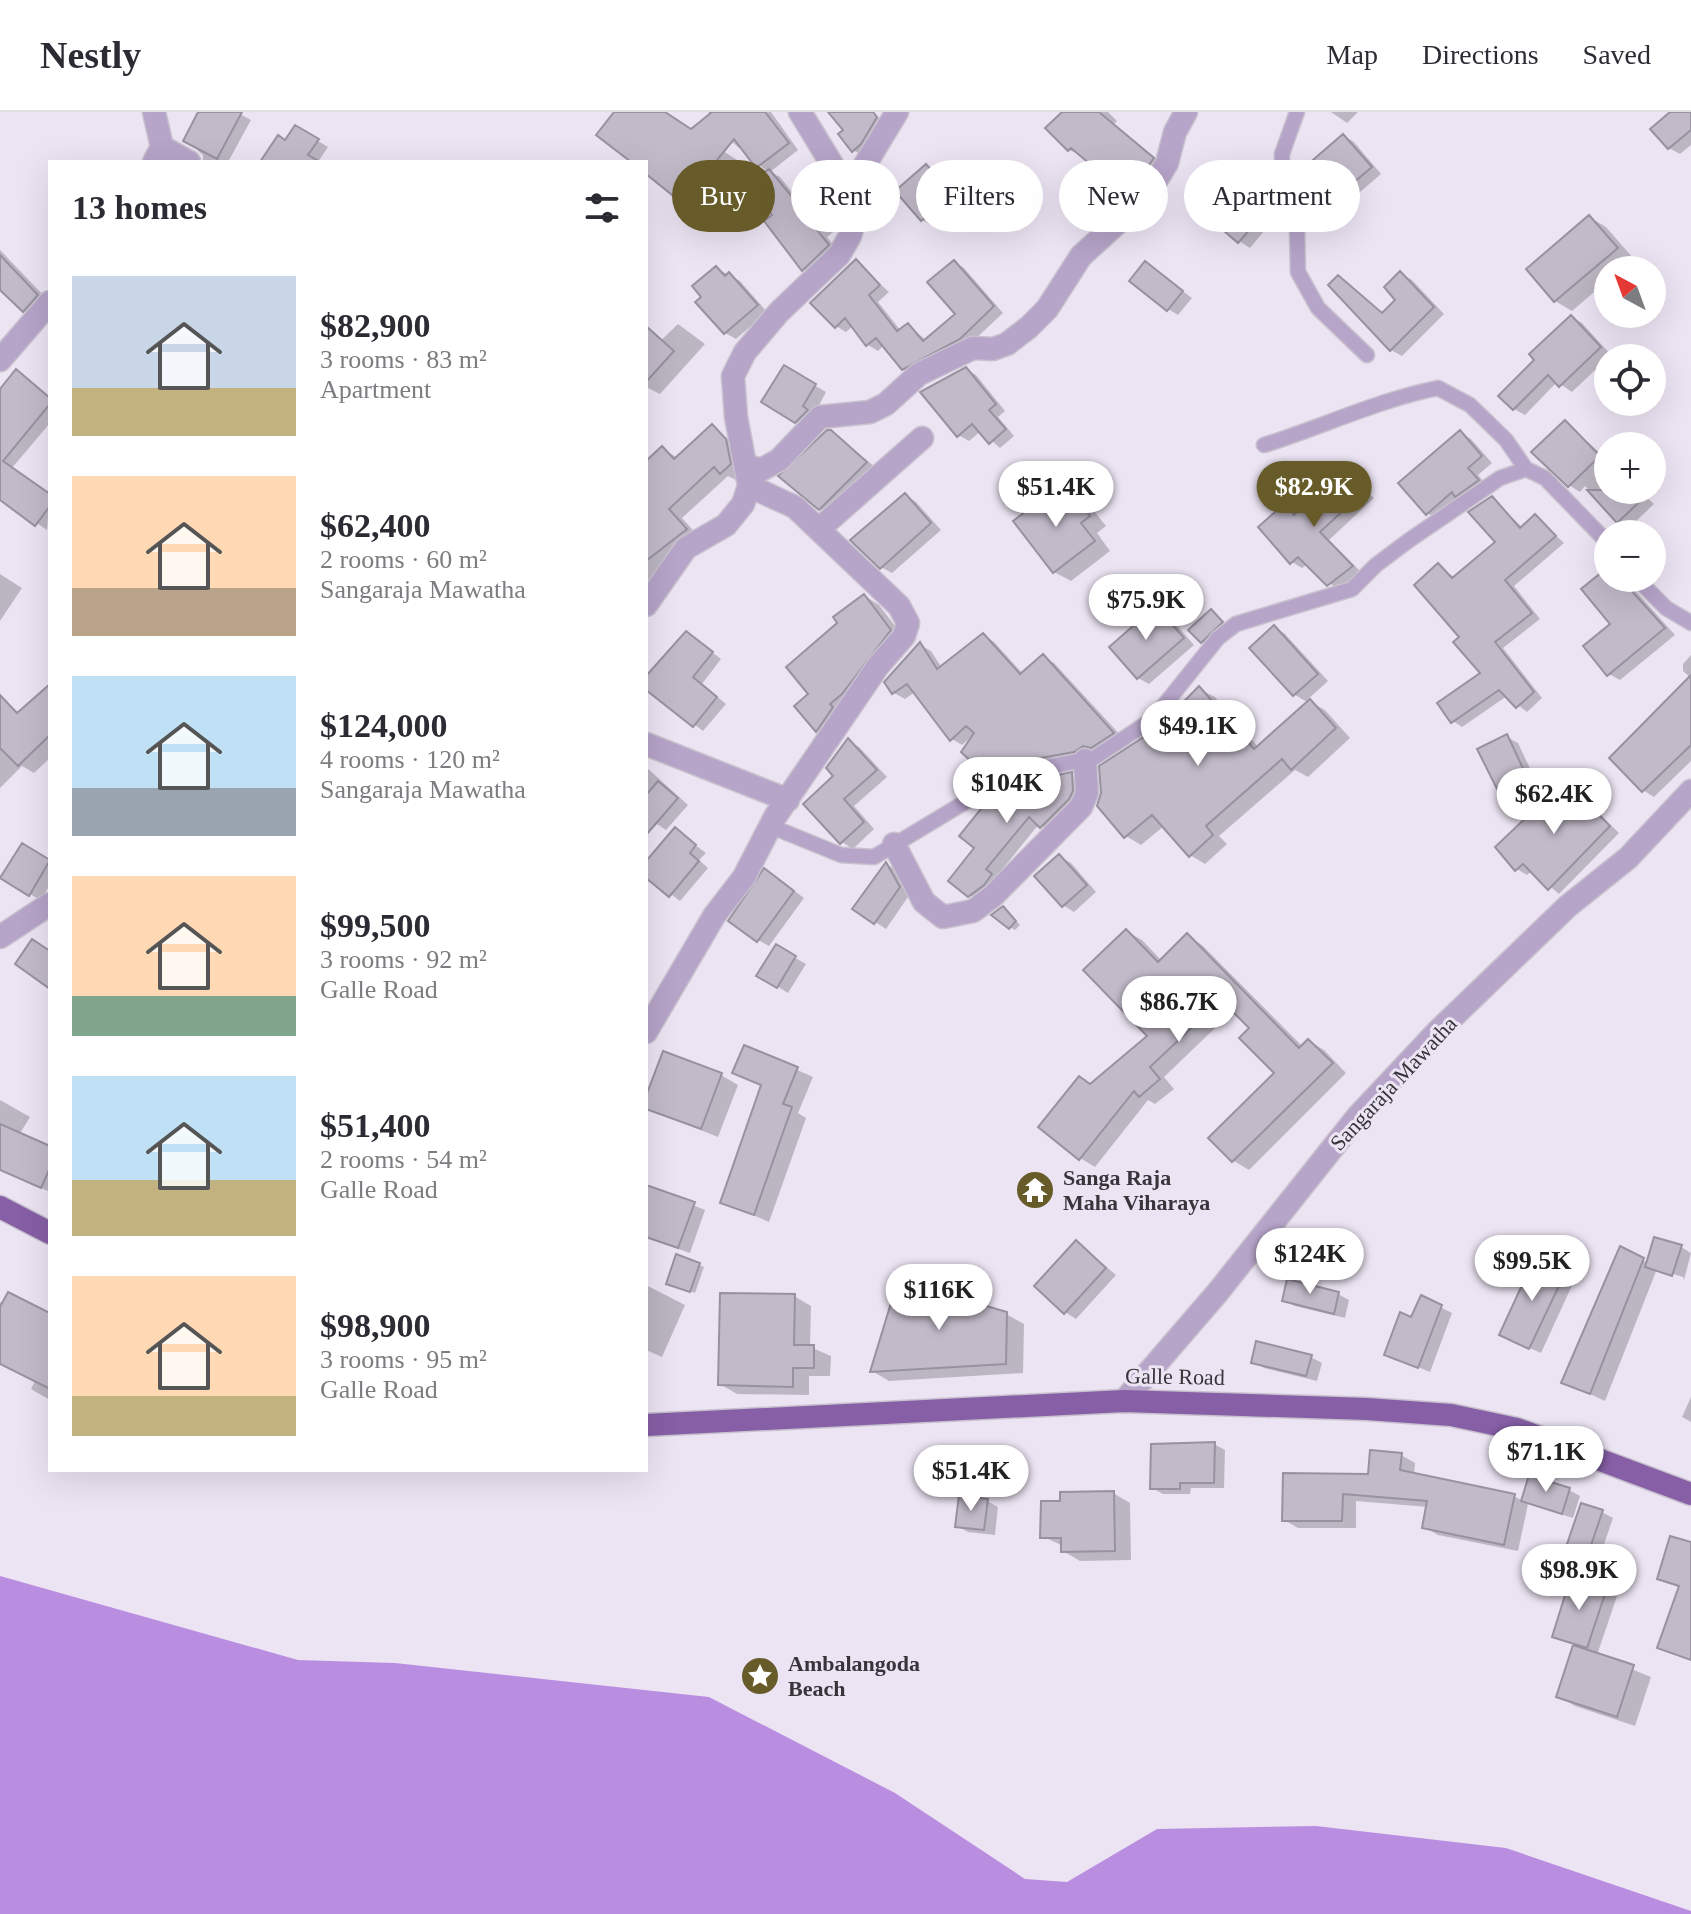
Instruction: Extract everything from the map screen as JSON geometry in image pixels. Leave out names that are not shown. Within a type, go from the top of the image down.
[{"type":"highway","points":[[0,1207],[48,1232]]},
{"type":"highway","name":"Galle Road","points":[[648,1425],[1124,1401],[1451,1415],[1517,1429],[1691,1494]]},
{"type":"street","points":[[154,112],[158,154],[181,160]]},
{"type":"street","points":[[800,112],[830,160]]},
{"type":"street","points":[[868,160],[897,112]]},
{"type":"street","points":[[747,476],[779,460],[820,417],[870,412],[886,404],[919,374],[973,348],[993,349],[1007,344],[1029,327],[1047,309],[1081,256],[1146,197],[1167,163],[1175,132],[1186,112]]},
{"type":"street","points":[[648,602],[686,548],[726,525],[743,504],[747,476],[736,417],[733,376],[745,352],[779,312],[839,255],[851,232]]},
{"type":"street","points":[[0,360],[48,304]]},
{"type":"street","points":[[819,529],[922,438]]},
{"type":"street","points":[[648,1029],[714,916],[744,877],[770,826],[878,666],[904,636],[908,623],[899,606],[795,507],[747,476]]},
{"type":"street","points":[[648,745],[788,800]]},
{"type":"street","points":[[894,844],[924,902],[943,917],[973,911],[1013,877],[1081,807],[1087,793],[1085,760]]},
{"type":"street","name":"Sangaraja Mawatha","points":[[1124,1401],[1218,1292],[1358,1116],[1437,1032],[1568,906],[1628,858],[1691,791]]},
{"type":"street","points":[[0,937],[48,905]]},
{"type":"lane","points":[[1297,112],[1282,154],[1282,179],[1297,227],[1298,272],[1318,308],[1367,355]]},
{"type":"lane","points":[[1264,445],[1331,424],[1396,396],[1438,388],[1470,405],[1506,440],[1526,469],[1545,478],[1594,529]]},
{"type":"lane","points":[[770,826],[841,855],[874,857],[992,786],[1026,771],[1094,758],[1153,719],[1218,638],[1236,624],[1352,589],[1376,565],[1408,541],[1500,478],[1526,469]]},
{"type":"lane","points":[[1650,592],[1666,608],[1691,623]]},
{"type":"shaded area","points":[[0,1576],[298,1660],[395,1663],[709,1697],[895,1793],[1025,1879],[1067,1882],[1157,1829],[1316,1826],[1506,1848],[1691,1911],[1691,1914],[0,1914]]},
{"type":"building","points":[[198,112],[242,112],[217,159],[183,141]]},
{"type":"building","points":[[614,112],[665,112],[691,129],[712,112],[765,112],[789,143],[767,160],[750,160],[734,139],[717,160],[672,160],[672,195],[648,176],[648,160],[628,160],[596,135]]},
{"type":"building","points":[[828,112],[873,112],[877,117],[861,144],[852,152],[838,134],[843,130]]},
{"type":"building","points":[[1062,112],[1099,112],[1154,158],[1085,160],[1071,148],[1068,151],[1045,128]]},
{"type":"building","points":[[1670,112],[1691,112],[1691,130],[1668,149],[1650,129]]},
{"type":"building","points":[[295,125],[319,139],[308,155],[317,160],[261,160],[278,135],[285,140]]},
{"type":"building","points":[[1343,134],[1372,167],[1360,177],[1360,160],[1313,160]]},
{"type":"building","points":[[916,173],[916,215],[900,197],[900,187]]},
{"type":"building","points":[[775,176],[791,196],[791,232],[819,232],[829,245],[802,271],[772,232],[775,232]]},
{"type":"building","points":[[1589,215],[1618,248],[1609,256],[1594,256],[1594,268],[1554,302],[1526,269]]},
{"type":"building","points":[[1225,232],[1248,232],[1238,243]]},
{"type":"building","points":[[0,255],[38,295],[23,312],[0,290]]},
{"type":"building","points":[[856,259],[880,285],[869,295],[897,331],[908,323],[923,341],[955,314],[927,282],[954,260],[994,306],[960,339],[902,370],[876,338],[866,346],[845,318],[835,328],[810,303]]},
{"type":"building","points":[[1145,261],[1183,291],[1167,311],[1129,281]]},
{"type":"building","points":[[716,266],[725,276],[729,272],[758,305],[724,334],[695,302],[701,297],[692,286]]},
{"type":"building","points":[[1400,271],[1434,307],[1390,351],[1328,285],[1338,275],[1382,313],[1395,300],[1384,287]]},
{"type":"building","points":[[1571,315],[1598,344],[1594,344],[1594,354],[1559,387],[1548,375],[1513,410],[1498,396],[1534,360],[1529,354]]},
{"type":"building","points":[[648,328],[674,351],[648,380]]},
{"type":"building","points":[[784,365],[816,384],[803,406],[808,410],[795,423],[761,402]]},
{"type":"building","points":[[966,367],[996,404],[989,410],[1006,429],[989,444],[972,424],[957,437],[920,392]]},
{"type":"building","points":[[16,369],[48,396],[48,406],[3,461],[48,493],[48,509],[35,526],[0,500],[0,389]]},
{"type":"building","points":[[1565,420],[1594,450],[1594,462],[1568,487],[1531,452]]},
{"type":"building","points":[[712,424],[726,439],[731,464],[720,474],[714,467],[669,509],[687,529],[648,559],[648,459],[662,446],[674,459]]},
{"type":"building","points":[[827,430],[831,430],[867,462],[819,510],[778,476]]},
{"type":"building","points":[[1460,430],[1482,456],[1468,468],[1479,480],[1455,497],[1452,492],[1426,515],[1398,483]]},
{"type":"building","points":[[1344,469],[1364,491],[1320,532],[1353,566],[1327,586],[1298,557],[1290,564],[1258,527],[1284,504],[1294,515]]},
{"type":"building","points":[[1055,489],[1064,501],[1073,494],[1090,516],[1081,523],[1095,541],[1053,573],[1013,521]]},
{"type":"building","points":[[905,493],[931,523],[880,569],[850,540]]},
{"type":"building","points":[[1492,496],[1520,528],[1535,514],[1556,536],[1505,580],[1532,613],[1495,642],[1534,692],[1516,708],[1499,690],[1451,723],[1437,703],[1480,673],[1453,642],[1459,637],[1414,585],[1438,563],[1452,578],[1495,542],[1468,512]]},
{"type":"building","points":[[1600,504],[1637,504],[1620,520],[1614,520]]},
{"type":"building","points":[[1594,578],[1594,592],[1633,592],[1665,628],[1607,676],[1583,646],[1610,624],[1581,589]]},
{"type":"building","points":[[864,594],[891,630],[842,694],[830,704],[833,707],[816,732],[794,706],[808,694],[786,667],[837,623],[833,617]]},
{"type":"building","points":[[1156,606],[1184,638],[1137,679],[1109,647]]},
{"type":"building","points":[[1211,609],[1223,622],[1201,643],[1188,630]]},
{"type":"building","points":[[1274,625],[1318,674],[1293,696],[1249,648]]},
{"type":"building","points":[[686,631],[713,652],[693,677],[717,697],[693,727],[648,692],[648,674]]},
{"type":"building","points":[[983,633],[1020,674],[1043,654],[1114,733],[1091,748],[1083,746],[1074,752],[1024,761],[988,777],[961,752],[974,733],[966,726],[950,741],[907,684],[892,694],[884,682],[920,642],[937,669]]},
{"type":"building","points":[[1691,675],[1691,745],[1642,792],[1609,758]]},
{"type":"building","points":[[48,686],[48,737],[18,766],[0,748],[0,695],[17,713]]},
{"type":"building","points":[[1199,686],[1254,749],[1310,699],[1336,728],[1291,770],[1282,759],[1206,826],[1213,835],[1189,857],[1152,815],[1124,838],[1097,806],[1101,793],[1099,766],[1159,727]]},
{"type":"building","points":[[1507,734],[1526,775],[1497,789],[1477,749]]},
{"type":"building","points":[[848,738],[877,770],[844,799],[864,822],[840,844],[803,804],[833,776],[826,768]]},
{"type":"building","points":[[1072,772],[1073,791],[1069,799],[1040,828],[1029,817],[986,869],[992,874],[984,885],[968,897],[948,881],[974,848],[959,836],[988,800],[1029,781]]},
{"type":"building","points":[[1566,780],[1610,826],[1548,890],[1523,864],[1515,871],[1495,847]]},
{"type":"building","points":[[658,781],[678,798],[648,833],[648,793]]},
{"type":"building","points":[[675,827],[696,845],[690,853],[699,861],[669,897],[648,880],[648,859]]},
{"type":"building","points":[[22,843],[48,859],[29,896],[0,878]]},
{"type":"building","points":[[1059,854],[1087,885],[1062,907],[1034,876]]},
{"type":"building","points":[[886,862],[900,887],[874,924],[852,909]]},
{"type":"building","points":[[764,868],[794,891],[757,942],[728,921]]},
{"type":"building","points":[[1003,906],[1016,921],[1009,929],[991,915]]},
{"type":"building","points":[[1126,929],[1158,962],[1187,933],[1299,1048],[1308,1039],[1333,1063],[1232,1162],[1208,1138],[1274,1073],[1239,1038],[1249,1028],[1221,1000],[1150,1067],[1160,1079],[1139,1097],[1134,1091],[1079,1160],[1038,1127],[1079,1076],[1090,1084],[1147,1036],[1083,970]]},
{"type":"building","points":[[32,939],[48,950],[48,988],[15,964]]},
{"type":"building","points":[[776,944],[796,956],[777,988],[756,976]]},
{"type":"building","points":[[744,1045],[798,1067],[783,1104],[792,1107],[754,1215],[720,1203],[761,1085],[732,1073]]},
{"type":"building","points":[[663,1051],[722,1073],[701,1129],[648,1110],[648,1091]]},
{"type":"building","points":[[0,1124],[48,1145],[48,1172],[41,1188],[0,1170]]},
{"type":"building","points":[[648,1186],[695,1202],[678,1248],[648,1238]]},
{"type":"building","points":[[1654,1237],[1682,1245],[1672,1276],[1645,1267]]},
{"type":"building","points":[[1076,1240],[1106,1268],[1064,1314],[1034,1286]]},
{"type":"building","points":[[1620,1246],[1644,1258],[1590,1394],[1561,1383]]},
{"type":"building","points":[[676,1254],[700,1263],[690,1292],[666,1284]]},
{"type":"building","points":[[1535,1257],[1566,1271],[1529,1349],[1499,1335]]},
{"type":"building","points":[[1287,1279],[1339,1292],[1334,1314],[1282,1301]]},
{"type":"building","points":[[898,1280],[1007,1312],[1006,1364],[870,1372]]},
{"type":"building","points":[[8,1292],[48,1312],[48,1388],[0,1364],[0,1307]]},
{"type":"building","points":[[720,1293],[795,1294],[794,1345],[814,1345],[814,1368],[793,1368],[793,1387],[718,1385]]},
{"type":"building","points":[[1421,1295],[1442,1305],[1418,1368],[1384,1355],[1400,1312],[1411,1317]]},
{"type":"building","points":[[1256,1341],[1312,1355],[1306,1376],[1251,1363]]},
{"type":"building","points":[[1215,1442],[1214,1483],[1180,1483],[1180,1489],[1150,1489],[1151,1444]]},
{"type":"building","points":[[1370,1450],[1402,1453],[1400,1470],[1515,1494],[1504,1545],[1422,1528],[1427,1501],[1343,1494],[1342,1521],[1282,1521],[1283,1473],[1368,1474]]},
{"type":"building","points":[[1529,1475],[1570,1488],[1562,1514],[1521,1501]]},
{"type":"building","points":[[1114,1491],[1115,1551],[1061,1552],[1061,1538],[1040,1538],[1041,1501],[1060,1501],[1060,1492]]},
{"type":"building","points":[[959,1495],[988,1499],[984,1530],[955,1527]]},
{"type":"building","points":[[1581,1503],[1603,1510],[1588,1554],[1566,1547]]},
{"type":"building","points":[[1670,1536],[1691,1542],[1691,1660],[1657,1648],[1679,1586],[1657,1579]]},
{"type":"building","points":[[1571,1576],[1607,1588],[1587,1648],[1552,1637]]},
{"type":"building","points":[[1573,1645],[1634,1665],[1617,1717],[1556,1697]]},
{"type":"place","name":"Sanga Raja Maha Viharaya","points":[[1035,1190]]},
{"type":"place","name":"Ambalangoda Beach","points":[[760,1676]]}]
